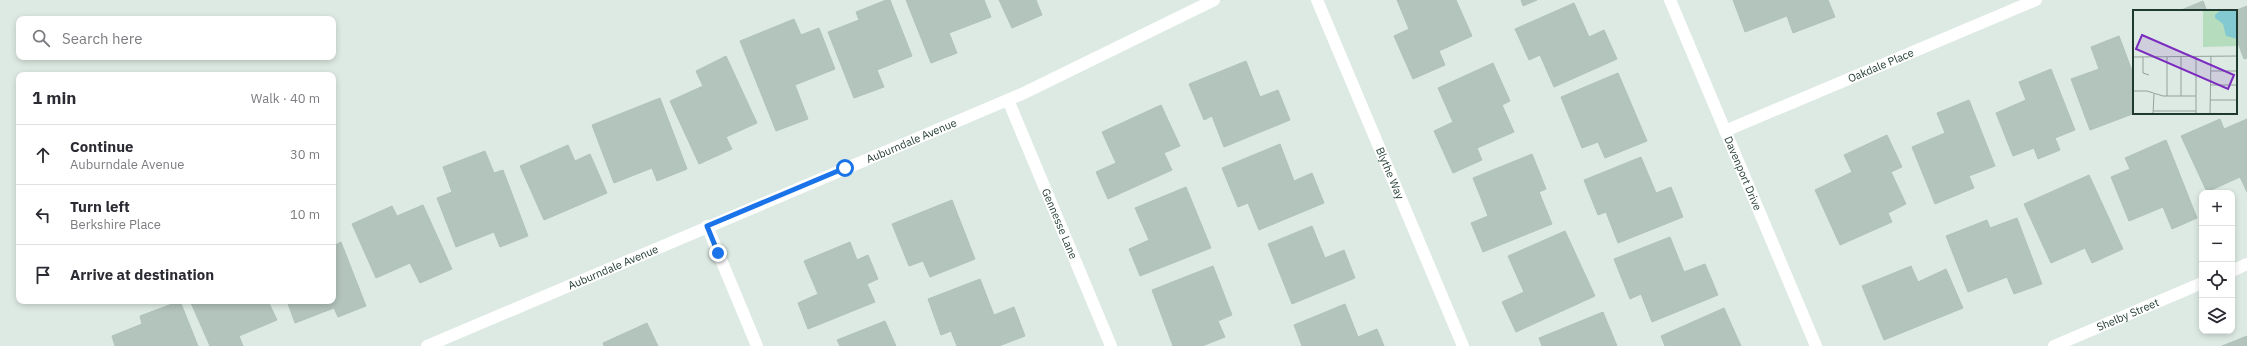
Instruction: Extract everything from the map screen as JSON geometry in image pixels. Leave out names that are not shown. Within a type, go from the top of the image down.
[{"type":"street","name":"Auburndale Avenue","points":[[427,346],[707,226],[1008,100],[1214,0]]},
{"type":"street","name":"Blythe Way","points":[[1317,0],[1463,346]]},
{"type":"street","name":"Davenport Drive","points":[[1670,0],[1816,346]]},
{"type":"street","name":"Oakdale Place","points":[[1725,131],[2036,0]]},
{"type":"street","name":"Gennesse Lane","points":[[1008,100],[1111,346]]},
{"type":"street","points":[[707,226],[757,346]]},
{"type":"street","points":[[2235,270],[2247,264]]},
{"type":"street","name":"Shelby Street","points":[[2054,346],[2199,284]]},
{"type":"building","points":[[886,0],[890,0],[912,56],[877,70],[884,87],[854,98],[828,32],[859,20],[856,12]]},
{"type":"building","points":[[906,0],[984,0],[991,17],[949,33],[957,53],[931,63]]},
{"type":"building","points":[[999,0],[1036,0],[1042,15],[1012,28]]},
{"type":"building","points":[[1397,0],[1456,0],[1472,36],[1439,51],[1445,65],[1413,79],[1394,36],[1409,29]]},
{"type":"building","points":[[1521,0],[1537,0],[1523,6]]},
{"type":"building","points":[[1733,0],[1828,0],[1835,17],[1793,33],[1787,16],[1745,32]]},
{"type":"building","points":[[2203,1],[2207,10],[2181,10]]},
{"type":"building","points":[[1574,3],[1589,37],[1604,30],[1617,59],[1554,87],[1540,55],[1529,60],[1515,29]]},
{"type":"building","points":[[2247,6],[2247,58],[2244,59],[2237,41],[2237,10]]},
{"type":"building","points":[[794,19],[801,35],[819,28],[835,69],[795,85],[808,119],[776,131],[740,41]]},
{"type":"building","points":[[2119,36],[2133,73],[2133,114],[2090,130],[2071,79],[2099,69],[2091,47]]},
{"type":"building","points":[[726,56],[757,123],[726,137],[732,149],[699,164],[670,101],[703,86],[696,71]]},
{"type":"building","points":[[1246,61],[1260,97],[1278,90],[1290,120],[1224,147],[1212,116],[1204,120],[1189,84]]},
{"type":"building","points":[[1493,63],[1510,101],[1502,105],[1514,132],[1477,148],[1482,160],[1453,173],[1434,131],[1453,122],[1438,88]]},
{"type":"building","points":[[2051,69],[2075,130],[2055,138],[2060,150],[2038,159],[2034,148],[2013,156],[1996,113],[2026,100],[2019,82]]},
{"type":"building","points":[[1618,73],[1647,141],[1605,158],[1598,142],[1582,148],[1561,97]]},
{"type":"building","points":[[660,98],[687,169],[657,181],[652,168],[614,183],[592,125]]},
{"type":"building","points":[[1969,100],[1995,166],[1969,176],[1974,188],[1935,204],[1912,147],[1945,133],[1937,113]]},
{"type":"building","points":[[1161,105],[1180,146],[1164,153],[1172,170],[1108,199],[1096,172],[1116,163],[1102,132]]},
{"type":"building","points":[[2220,119],[2224,129],[2247,119],[2247,192],[2240,177],[2211,190],[2206,190],[2181,136]]},
{"type":"building","points":[[1887,135],[1902,167],[1891,172],[1906,204],[1888,213],[1892,222],[1840,245],[1815,190],[1852,172],[1844,155]]},
{"type":"building","points":[[2166,140],[2197,218],[2172,229],[2163,207],[2129,221],[2111,177],[2130,169],[2125,158]]},
{"type":"building","points":[[1280,144],[1294,181],[1312,173],[1324,203],[1259,230],[1248,203],[1238,207],[1222,168]]},
{"type":"building","points":[[568,145],[575,161],[590,154],[607,193],[544,220],[520,166]]},
{"type":"building","points":[[485,151],[494,173],[503,170],[528,236],[500,247],[494,232],[456,247],[437,198],[452,192],[443,167]]},
{"type":"building","points":[[1532,154],[1546,189],[1539,192],[1552,224],[1483,252],[1471,223],[1488,216],[1473,178]]},
{"type":"building","points":[[1641,157],[1656,193],[1671,187],[1683,217],[1618,243],[1606,212],[1598,215],[1584,180]]},
{"type":"building","points":[[2089,175],[2123,249],[2092,263],[2085,248],[2051,263],[2024,204]]},
{"type":"building","points":[[1186,187],[1211,248],[1140,276],[1129,249],[1149,240],[1135,208]]},
{"type":"building","points":[[952,200],[975,259],[930,277],[923,261],[909,266],[892,224]]},
{"type":"building","points":[[423,205],[452,269],[420,283],[410,263],[376,278],[352,224],[392,206],[397,216]]},
{"type":"building","points":[[2017,218],[2042,284],[2014,294],[2007,277],[1968,292],[1946,236],[1987,220],[1990,228]]},
{"type":"building","points":[[1312,226],[1325,258],[1344,250],[1355,278],[1292,304],[1268,244]]},
{"type":"building","points":[[1565,231],[1595,296],[1516,332],[1502,302],[1524,292],[1508,256]]},
{"type":"building","points":[[1670,237],[1684,272],[1705,264],[1718,295],[1652,322],[1641,294],[1630,299],[1614,259]]},
{"type":"building","points":[[341,242],[366,306],[338,317],[334,308],[295,323],[288,304],[336,304],[336,244]]},
{"type":"building","points":[[850,242],[857,260],[868,255],[878,279],[867,284],[875,302],[808,329],[798,303],[818,294],[804,261]]},
{"type":"building","points":[[1213,266],[1232,315],[1218,321],[1225,337],[1202,346],[1173,346],[1152,290]]},
{"type":"building","points":[[1911,266],[1918,282],[1946,269],[1963,308],[1884,340],[1862,286]]},
{"type":"building","points":[[980,279],[994,315],[1014,307],[1025,336],[999,346],[957,346],[951,331],[941,335],[928,299]]},
{"type":"building","points":[[172,304],[181,304],[198,346],[115,346],[112,336],[142,324],[140,316]]},
{"type":"building","points":[[191,304],[269,304],[277,320],[239,336],[243,346],[210,346]]},
{"type":"building","points":[[1345,304],[1358,337],[1377,329],[1384,346],[1302,346],[1294,325]]},
{"type":"building","points":[[1724,308],[1741,346],[1665,346],[1661,336]]},
{"type":"building","points":[[1603,312],[1617,346],[1542,346],[1539,338]]},
{"type":"building","points":[[885,321],[896,346],[840,346],[837,340]]},
{"type":"building","points":[[647,323],[658,346],[604,346],[603,343]]},
{"type":"building","points":[[2247,336],[2247,346],[2222,346]]},
{"type":"route","points":[[718,253],[707,226],[845,168]]}]
